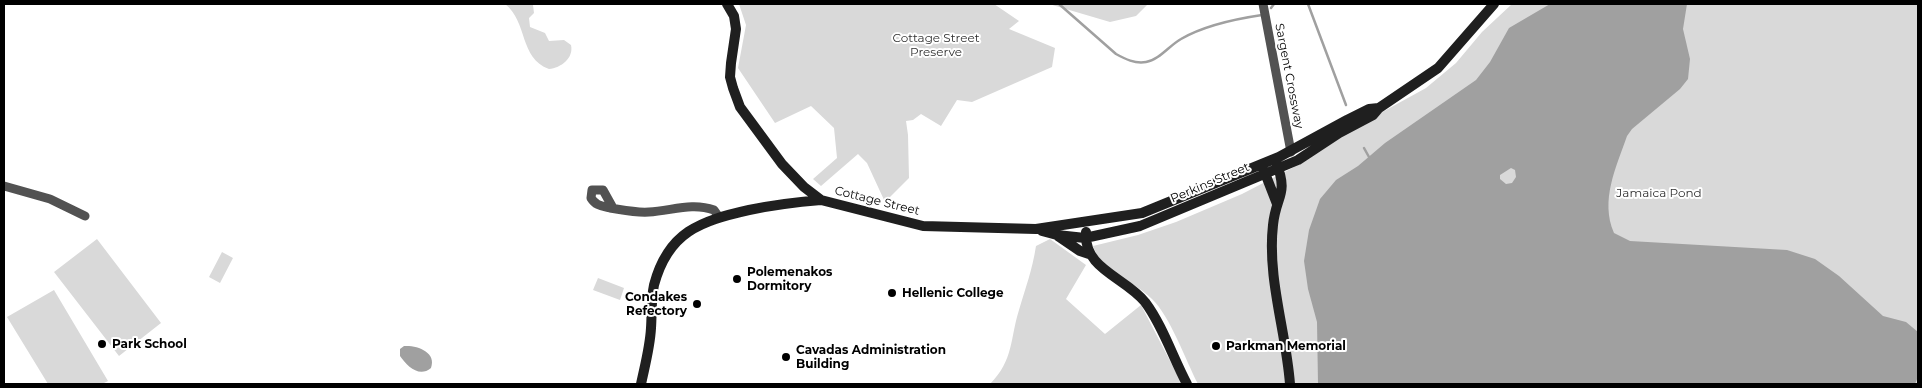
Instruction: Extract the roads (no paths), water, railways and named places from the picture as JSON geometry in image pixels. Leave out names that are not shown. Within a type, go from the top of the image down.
[{"type":"main road","name":"Cottage Street","points":[[727,4],[734,16],[736,29],[730,77],[740,107],[782,164],[804,187],[821,200],[923,226],[978,227]]},
{"type":"main road","name":"Perkins Street","points":[[1036,229],[1057,235],[1085,238],[1140,226],[1277,163],[1304,157],[1339,133],[1373,115],[1379,108],[1438,68],[1494,4]]},
{"type":"main road","name":"Perkins Street","points":[[1277,163],[1291,152],[1346,120],[1369,109],[1379,108]]},
{"type":"main road","points":[[1277,163],[1283,190],[1277,204],[1272,228],[1272,263],[1285,337],[1290,384]]},
{"type":"main road","points":[[1263,169],[1277,204]]},
{"type":"main road","name":"Perkins Street","points":[[978,227],[1036,229],[1086,223],[1152,210],[1263,169]]},
{"type":"main road","points":[[641,384],[649,347],[652,296],[664,260],[674,244],[700,223],[719,217],[766,207],[821,200]]},
{"type":"main road","points":[[1086,223],[1085,238],[1089,254],[1095,262],[1144,301],[1158,324],[1187,384]]},
{"type":"main road","points":[[1057,235],[1080,251],[1089,254]]},
{"type":"street","name":"Sargent Crossway","points":[[1263,4],[1291,152]]},
{"type":"street","points":[[4,186],[50,199],[85,216]]},
{"type":"street","points":[[613,208],[647,212],[703,206],[714,210],[719,217]]},
{"type":"waterway","points":[[1059,4],[1116,54],[1134,62],[1151,61],[1190,34],[1210,26],[1262,15]]},
{"type":"waterway","points":[[1271,8],[1274,4]]},
{"type":"waterway","points":[[1308,4],[1346,105]]},
{"type":"waterway","points":[[1364,148],[1369,157]]},
{"type":"place","name":"Polemenakos Dormitory","points":[[737,279]]},
{"type":"place","name":"Hellenic College","points":[[892,293]]},
{"type":"place","name":"Condakes Refectory","points":[[697,304]]},
{"type":"place","name":"Park School","points":[[102,344]]},
{"type":"place","name":"Parkman Memorial","points":[[1216,346]]},
{"type":"place","name":"Cavadas Administration Building","points":[[786,357]]},
{"type":"park label","name":"Cottage Street Preserve","points":[[936,45]]},
{"type":"park label","name":"Jamaica Pond","points":[[1659,193]]}]
